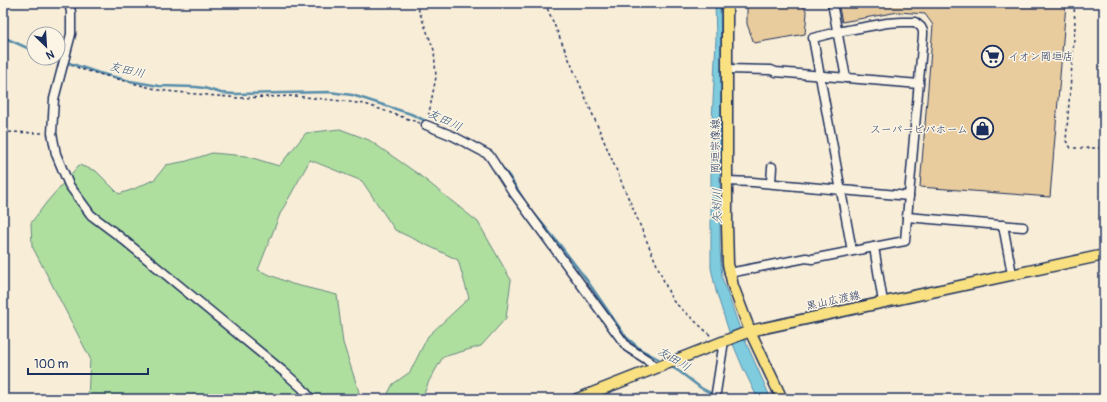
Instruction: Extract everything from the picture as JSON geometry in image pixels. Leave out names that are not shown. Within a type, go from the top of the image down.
[{"type":"main road","name":"岡垣宗像線","points":[[727,3],[728,264],[733,286],[750,331],[782,399]]},
{"type":"main road","name":"黒山広渡線","points":[[577,399],[750,331],[1104,255]]},
{"type":"street","points":[[66,53],[72,34],[69,3]]},
{"type":"street","points":[[832,3],[846,78]]},
{"type":"street","points":[[730,273],[806,258],[812,259],[874,248],[905,241],[922,32],[921,27],[915,22],[887,23],[813,38],[852,251]]},
{"type":"street","points":[[62,66],[54,98],[52,134],[56,154],[68,185],[91,215],[119,236],[284,372],[302,388],[311,399]]},
{"type":"street","points":[[727,69],[771,70],[776,72],[918,84]]},
{"type":"street","points":[[426,125],[453,136],[489,155],[513,192],[627,347],[649,361],[656,368]]},
{"type":"street","points":[[771,183],[772,166]]},
{"type":"street","points":[[727,181],[771,183],[909,196]]},
{"type":"street","points":[[907,217],[1023,227]]},
{"type":"street","points":[[1003,225],[1012,274]]},
{"type":"street","points":[[874,248],[883,302]]},
{"type":"street","points":[[716,396],[719,343]]},
{"type":"path","points":[[66,64],[159,90],[239,98],[295,96],[365,104],[426,125],[436,77],[434,50],[416,3]]},
{"type":"path","points":[[545,3],[672,300],[719,343]]},
{"type":"path","points":[[1074,3],[1075,26],[1066,141],[1071,148],[1104,148]]},
{"type":"path","points":[[3,132],[52,134]]},
{"type":"green space","points":[[340,129],[369,140],[418,174],[478,222],[511,280],[506,318],[481,346],[443,357],[429,381],[422,399],[385,399],[393,384],[410,372],[428,336],[469,298],[458,260],[395,230],[362,181],[310,160],[280,214],[258,270],[292,284],[337,295],[343,343],[359,392],[357,399],[88,399],[90,358],[32,246],[31,223],[79,165],[96,171],[119,194],[155,179],[166,165],[187,161],[212,153],[246,156],[279,166],[306,133]]},
{"type":"water","name":"矢矧川","points":[[715,3],[720,3],[720,250],[722,278],[740,329],[771,399],[758,399],[743,368],[733,344],[716,291],[711,268],[711,144],[716,38]]},
{"type":"building","points":[[802,3],[807,13],[805,34],[754,43],[747,24],[747,4]]},
{"type":"building","points":[[838,3],[1066,4],[1050,197],[920,187],[933,25],[925,14],[898,12],[842,22]]},
{"type":"waterway","name":"友田川","points":[[3,37],[26,47]]},
{"type":"waterway","name":"友田川","points":[[66,62],[99,73],[130,81],[159,86],[196,87],[221,93],[234,94],[329,92],[352,95],[411,114],[428,122]]},
{"type":"waterway","name":"友田川","points":[[496,160],[509,176],[524,200]]},
{"type":"waterway","name":"友田川","points":[[532,211],[586,279],[626,337],[640,349],[664,362]]},
{"type":"waterway","name":"友田川","points":[[670,366],[701,388],[722,399]]},
{"type":"place","name":"イオン岡垣店","points":[[993,56]]},
{"type":"place","name":"スーパービバホーム","points":[[983,129]]}]
